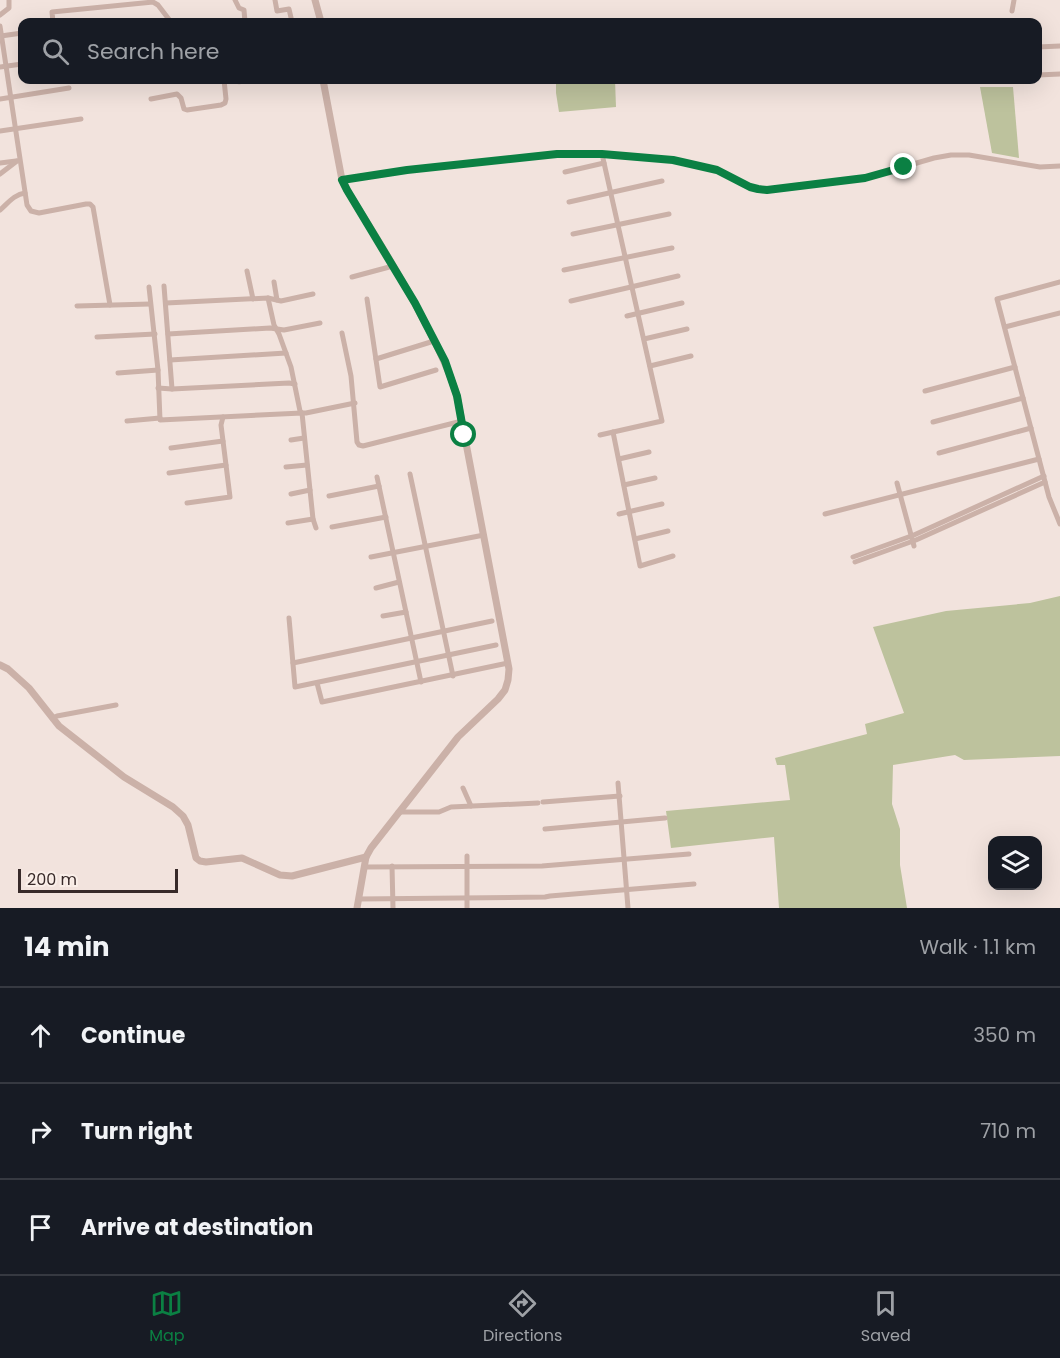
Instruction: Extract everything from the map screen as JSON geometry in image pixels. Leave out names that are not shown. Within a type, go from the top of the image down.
[{"type":"street","points":[[0,15],[9,8],[9,0]]},
{"type":"street","points":[[235,0],[239,8],[244,10],[245,18]]},
{"type":"street","points":[[275,0],[277,11],[288,9],[291,18]]},
{"type":"street","points":[[315,0],[320,18]]},
{"type":"street","points":[[1012,11],[1014,0]]},
{"type":"street","points":[[53,18],[52,12],[149,1],[156,3],[169,18]]},
{"type":"street","points":[[0,26],[3,67],[11,97],[27,205],[31,211],[39,213],[86,204],[93,207],[111,305]]},
{"type":"street","points":[[2,36],[18,34]]},
{"type":"street","points":[[1042,47],[1060,46]]},
{"type":"street","points":[[3,67],[18,65]]},
{"type":"street","points":[[1042,75],[1060,74]]},
{"type":"street","points":[[151,99],[177,94],[181,98],[184,109],[190,110],[221,105],[226,99],[224,84]]},
{"type":"street","points":[[324,84],[342,180],[415,303],[452,378],[508,663],[508,680],[505,690],[458,736],[374,842],[366,857],[357,908]]},
{"type":"street","points":[[0,99],[69,88]]},
{"type":"street","points":[[0,131],[81,119]]},
{"type":"street","points":[[342,180],[407,170],[557,154],[602,154],[673,160],[717,170],[750,187],[767,190],[865,178],[951,155],[969,155],[1040,167],[1060,166]]},
{"type":"street","points":[[600,435],[662,421],[602,154]]},
{"type":"street","points":[[0,163],[19,161]]},
{"type":"street","points":[[0,174],[19,161]]},
{"type":"street","points":[[565,172],[604,163]]},
{"type":"street","points":[[569,202],[662,181]]},
{"type":"street","points":[[0,210],[13,198],[25,193]]},
{"type":"street","points":[[573,234],[669,214]]},
{"type":"street","points":[[564,270],[672,248]]},
{"type":"street","points":[[352,277],[393,266]]},
{"type":"street","points":[[247,271],[253,299]]},
{"type":"street","points":[[571,301],[678,276]]},
{"type":"street","points":[[274,282],[277,300]]},
{"type":"street","points":[[1060,282],[997,298],[1049,497],[1060,524]]},
{"type":"street","points":[[164,286],[172,389]]},
{"type":"street","points":[[149,287],[158,370],[159,418]]},
{"type":"street","points":[[166,303],[268,298],[281,301],[313,294]]},
{"type":"street","points":[[268,298],[274,325],[286,353],[295,384],[298,407],[302,413],[313,519],[316,528]]},
{"type":"street","points":[[367,299],[380,387],[436,370]]},
{"type":"street","points":[[627,316],[682,303]]},
{"type":"street","points":[[77,306],[150,304]]},
{"type":"street","points":[[1005,327],[1060,313]]},
{"type":"street","points":[[168,334],[270,328],[284,330],[320,323]]},
{"type":"street","points":[[644,339],[687,330]]},
{"type":"street","points":[[342,333],[351,376],[357,442],[361,446],[462,421]]},
{"type":"street","points":[[97,337],[155,334]]},
{"type":"street","points":[[376,359],[434,341]]},
{"type":"street","points":[[170,360],[286,353]]},
{"type":"street","points":[[650,366],[691,356]]},
{"type":"street","points":[[925,392],[1015,367]]},
{"type":"street","points":[[118,373],[158,370]]},
{"type":"street","points":[[158,388],[295,384]]},
{"type":"street","points":[[933,422],[1023,398]]},
{"type":"street","points":[[127,421],[306,413],[354,403]]},
{"type":"street","points":[[187,503],[230,497],[222,441],[223,417]]},
{"type":"street","points":[[939,453],[1031,428]]},
{"type":"street","points":[[613,432],[640,566],[673,556]]},
{"type":"street","points":[[291,440],[304,438]]},
{"type":"street","points":[[171,448],[222,441]]},
{"type":"street","points":[[619,459],[649,452]]},
{"type":"street","points":[[825,514],[1039,459]]},
{"type":"street","points":[[169,473],[226,465]]},
{"type":"street","points":[[285,467],[307,465]]},
{"type":"street","points":[[410,474],[453,676]]},
{"type":"street","points":[[377,477],[421,682]]},
{"type":"street","points":[[624,485],[655,478]]},
{"type":"street","points":[[854,560],[913,541],[1045,479]]},
{"type":"street","points":[[897,483],[913,541]]},
{"type":"street","points":[[328,496],[379,486]]},
{"type":"street","points":[[291,494],[310,490]]},
{"type":"street","points":[[619,514],[662,504]]},
{"type":"street","points":[[332,527],[386,517]]},
{"type":"street","points":[[288,523],[313,519]]},
{"type":"street","points":[[634,539],[668,531]]},
{"type":"street","points":[[371,557],[484,535]]},
{"type":"street","points":[[376,588],[399,582]]},
{"type":"street","points":[[383,616],[406,612]]},
{"type":"street","points":[[290,618],[295,687],[496,645]]},
{"type":"street","points":[[293,663],[492,621]]},
{"type":"street","points":[[317,683],[322,702],[508,663]]},
{"type":"street","points":[[0,665],[8,669],[29,688],[58,726],[124,777],[173,807],[183,816],[191,835],[194,853],[200,861],[242,858],[280,875],[292,876],[366,857]]},
{"type":"street","points":[[52,718],[116,705]]},
{"type":"street","points":[[618,783],[628,908]]},
{"type":"street","points":[[463,788],[471,806]]},
{"type":"street","points":[[398,812],[439,812],[451,807],[620,796]]},
{"type":"street","points":[[545,829],[665,818]]},
{"type":"street","points":[[365,867],[542,866],[689,854]]},
{"type":"street","points":[[467,856],[467,908]]},
{"type":"street","points":[[392,866],[393,908]]},
{"type":"street","points":[[359,899],[545,897],[694,884]]},
{"type":"green space","points":[[556,84],[615,84],[616,107],[559,112]]},
{"type":"green space","points":[[980,87],[1013,87],[1019,158],[992,153]]},
{"type":"green space","points":[[1060,596],[1060,756],[964,760],[955,755],[893,765],[892,804],[900,829],[900,865],[907,908],[779,908],[774,837],[671,848],[666,811],[790,800],[785,765],[777,765],[775,758],[867,734],[865,724],[904,713],[873,627],[946,611],[1030,603]]},
{"type":"route","points":[[464,435],[457,396],[445,361],[415,303],[342,180],[407,170],[557,154],[665,158],[724,172],[750,187],[767,190],[865,178],[904,167]]}]
